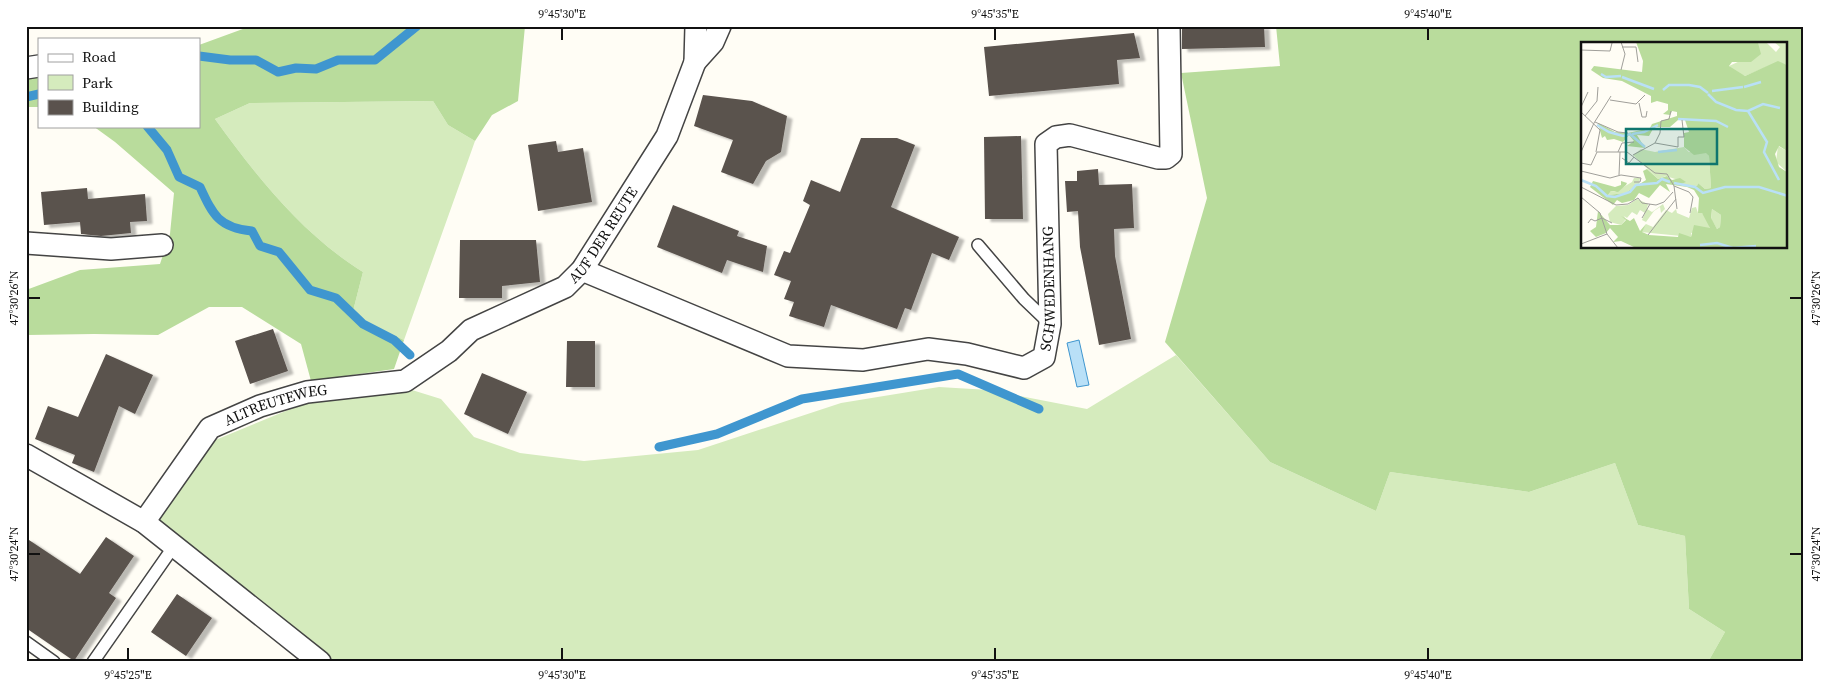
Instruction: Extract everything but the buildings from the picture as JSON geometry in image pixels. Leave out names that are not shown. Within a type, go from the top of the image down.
[{"type":"street","name":"AUF DER REUTE","points":[[449,351],[471,330],[565,287],[582,270],[667,136],[695,62],[696,26]]},
{"type":"street","name":"AUF DER REUTE","points":[[695,62],[713,42],[720,26]]},
{"type":"street","name":"SCHWEDENHANG","points":[[582,270],[788,356],[863,360],[928,349],[967,354],[1024,368],[1044,357],[1050,324],[1046,144],[1056,137],[1070,135],[1158,158],[1166,158],[1171,154],[1169,26]]},
{"type":"street","points":[[26,243],[112,249],[162,245]]},
{"type":"street","name":"ALTREUTEWEG","points":[[144,522],[210,428],[260,406],[307,392],[405,381],[449,351]]},
{"type":"street","points":[[26,455],[144,522],[320,662]]},
{"type":"lane","points":[[978,245],[1024,300],[1050,324]]},
{"type":"lane","points":[[93,662],[174,546]]},
{"type":"lane","points":[[26,642],[54,662]]},
{"type":"green space","points":[[251,26],[525,26],[518,101],[492,115],[475,141],[448,125],[433,101],[250,103],[215,119],[264,183],[300,222],[341,257],[363,272],[352,315],[404,340],[394,369],[311,381],[301,344],[242,307],[209,307],[158,335],[27,335],[26,290],[80,270],[160,264],[170,234],[174,193],[115,142],[96,128],[200,128],[200,45]]},
{"type":"green space","points":[[1276,26],[1804,26],[1804,662],[1708,662],[1725,632],[1689,609],[1685,536],[1638,525],[1615,463],[1529,492],[1390,472],[1376,511],[1270,462],[1165,342],[1207,198],[1181,73],[1280,66]]},
{"type":"green space","points":[[38,72],[38,107],[26,107],[26,73]]},
{"type":"green space","points":[[433,101],[448,125],[475,141],[404,340],[352,315],[363,272],[341,257],[300,222],[264,183],[215,119],[250,103]]},
{"type":"green space","points":[[1176,355],[1270,462],[1376,511],[1390,472],[1529,492],[1615,463],[1638,525],[1685,536],[1689,609],[1725,632],[1708,662],[323,662],[159,520],[213,441],[315,399],[412,390],[441,399],[474,437],[520,453],[584,461],[698,450],[841,403],[939,387],[989,390],[1087,409]]},
{"type":"water","points":[[1079,340],[1089,385],[1077,387],[1067,343]]},
{"type":"waterway","points":[[200,56],[230,60],[256,60],[278,72],[296,68],[316,69],[338,60],[375,60],[417,26]]},
{"type":"waterway","points":[[26,97],[38,94]]},
{"type":"waterway","points":[[149,128],[167,150],[179,177],[200,187],[218,218],[232,227],[252,231],[260,246],[279,252],[310,290],[336,298],[363,324],[394,340],[410,355]]},
{"type":"waterway","points":[[659,447],[717,434],[802,399],[958,374],[1039,409]]}]
